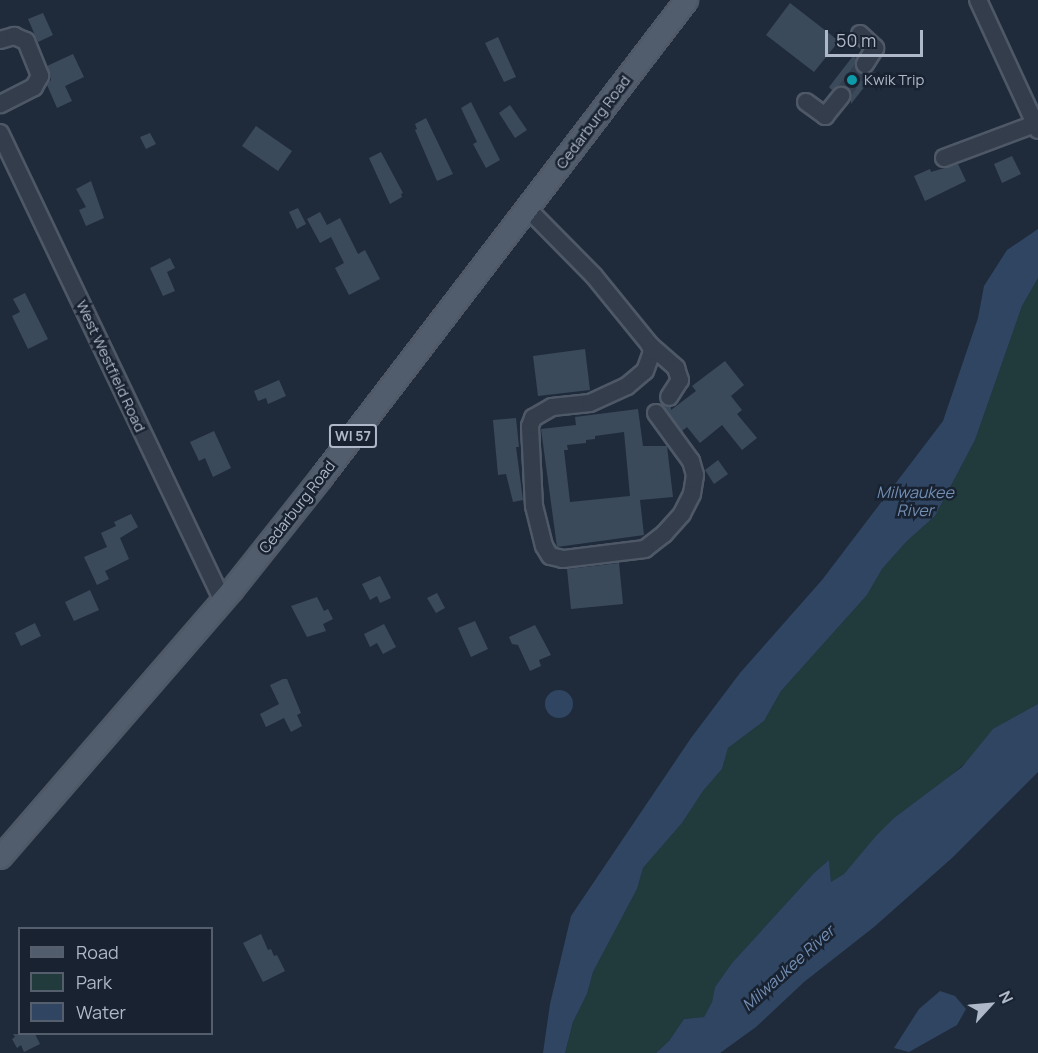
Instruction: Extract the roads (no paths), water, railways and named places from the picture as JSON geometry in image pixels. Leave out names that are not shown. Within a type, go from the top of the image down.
[{"type":"main road","name":"Cedarburg Road","points":[[0,856],[222,599],[321,477],[686,0]]},
{"type":"street","points":[[944,158],[1036,127],[978,0]]},
{"type":"street","points":[[860,34],[875,48],[865,64]]},
{"type":"street","points":[[0,40],[14,36],[26,41],[40,76],[34,87],[0,104]]},
{"type":"street","points":[[806,102],[825,116],[841,96]]},
{"type":"street","name":"West Westfield Road","points":[[0,133],[222,599]]},
{"type":"street","points":[[527,208],[594,276],[650,345],[676,368],[680,380],[660,404],[691,461],[695,476],[692,494],[682,514],[664,534],[645,549],[563,559],[550,556],[544,546],[534,506],[530,426],[533,418],[552,407],[590,403],[627,386],[645,371],[652,352],[650,345]]},
{"type":"water","name":"Milwaukee River","points":[[1038,229],[1038,278],[1022,306],[975,440],[935,516],[907,541],[882,569],[867,595],[781,691],[764,721],[728,748],[722,769],[703,791],[682,823],[643,868],[637,889],[593,972],[587,994],[573,1022],[565,1053],[543,1053],[550,1004],[571,916],[691,738],[740,673],[822,580],[943,421],[978,318],[984,286],[1007,250]]},
{"type":"water","points":[[559,690],[569,694],[573,704],[569,714],[559,718],[549,714],[545,704],[549,694]]},
{"type":"water","name":"Milwaukee River","points":[[1038,704],[1038,772],[952,858],[874,927],[804,982],[756,1027],[720,1053],[656,1053],[669,1041],[684,1019],[704,1017],[712,1002],[715,987],[732,963],[814,873],[829,860],[831,882],[844,874],[894,818],[962,767],[993,729]]},
{"type":"water","points":[[940,991],[955,996],[966,1009],[957,1025],[909,1052],[894,1048],[919,1009]]},
{"type":"tunnel","points":[[841,96],[865,64]]},
{"type":"place","name":"Kwik Trip","points":[[852,80]]}]
